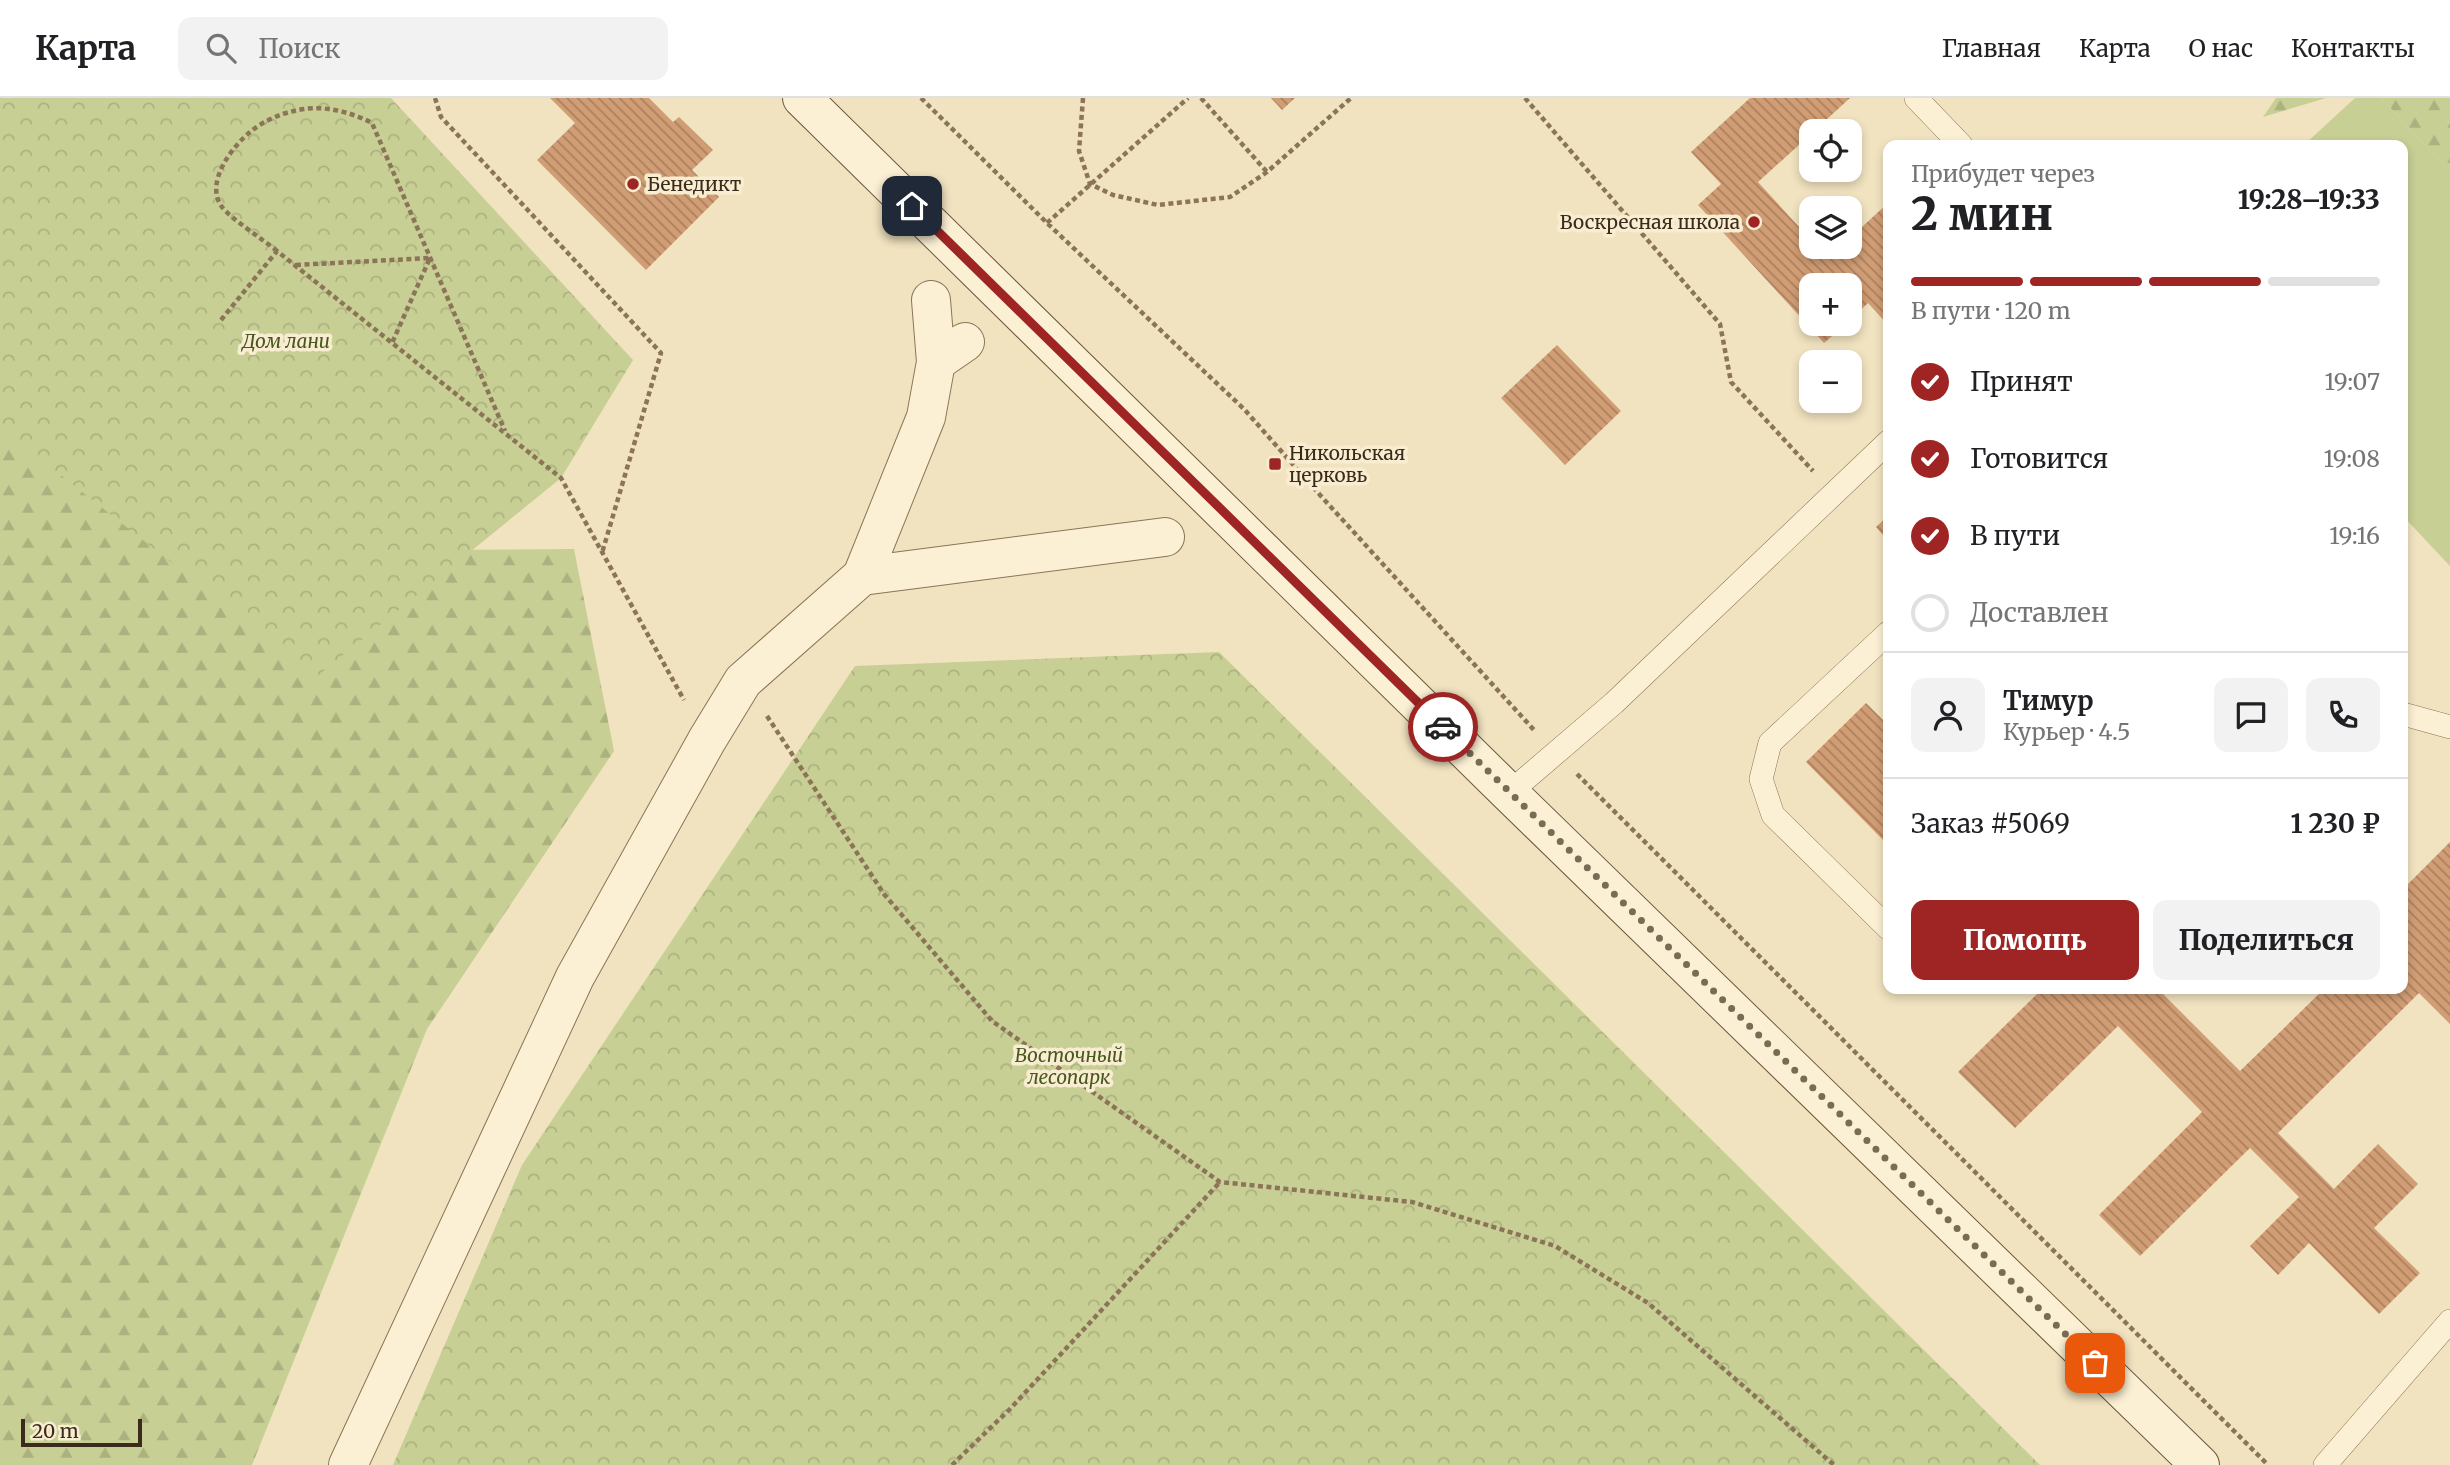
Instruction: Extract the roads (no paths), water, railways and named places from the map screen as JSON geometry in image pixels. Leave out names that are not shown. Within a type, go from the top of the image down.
[{"type":"street","points":[[802,98],[1509,793],[2200,1465]]},
{"type":"street","points":[[348,1465],[575,976],[707,740],[743,681],[862,576],[951,352],[931,300]]},
{"type":"street","points":[[862,576],[1165,537]]},
{"type":"lane","points":[[1916,98],[1956,140]]},
{"type":"lane","points":[[1509,793],[1614,703],[1883,447]]},
{"type":"lane","points":[[1883,638],[1770,743],[1762,779],[1773,815],[1883,923]]},
{"type":"lane","points":[[2408,715],[2450,727]]},
{"type":"lane","points":[[2325,1465],[2450,1321]]},
{"type":"place","name":"Бенедикт","points":[[633,184]]},
{"type":"place","name":"Воскресная школа","points":[[1754,222]]},
{"type":"place","name":"Никольская церковь","points":[[1275,464]]},
{"type":"park label","name":"Дом лани","points":[[286,341]]},
{"type":"park label","name":"Восточный лесопарк","points":[[1069,1066]]}]
